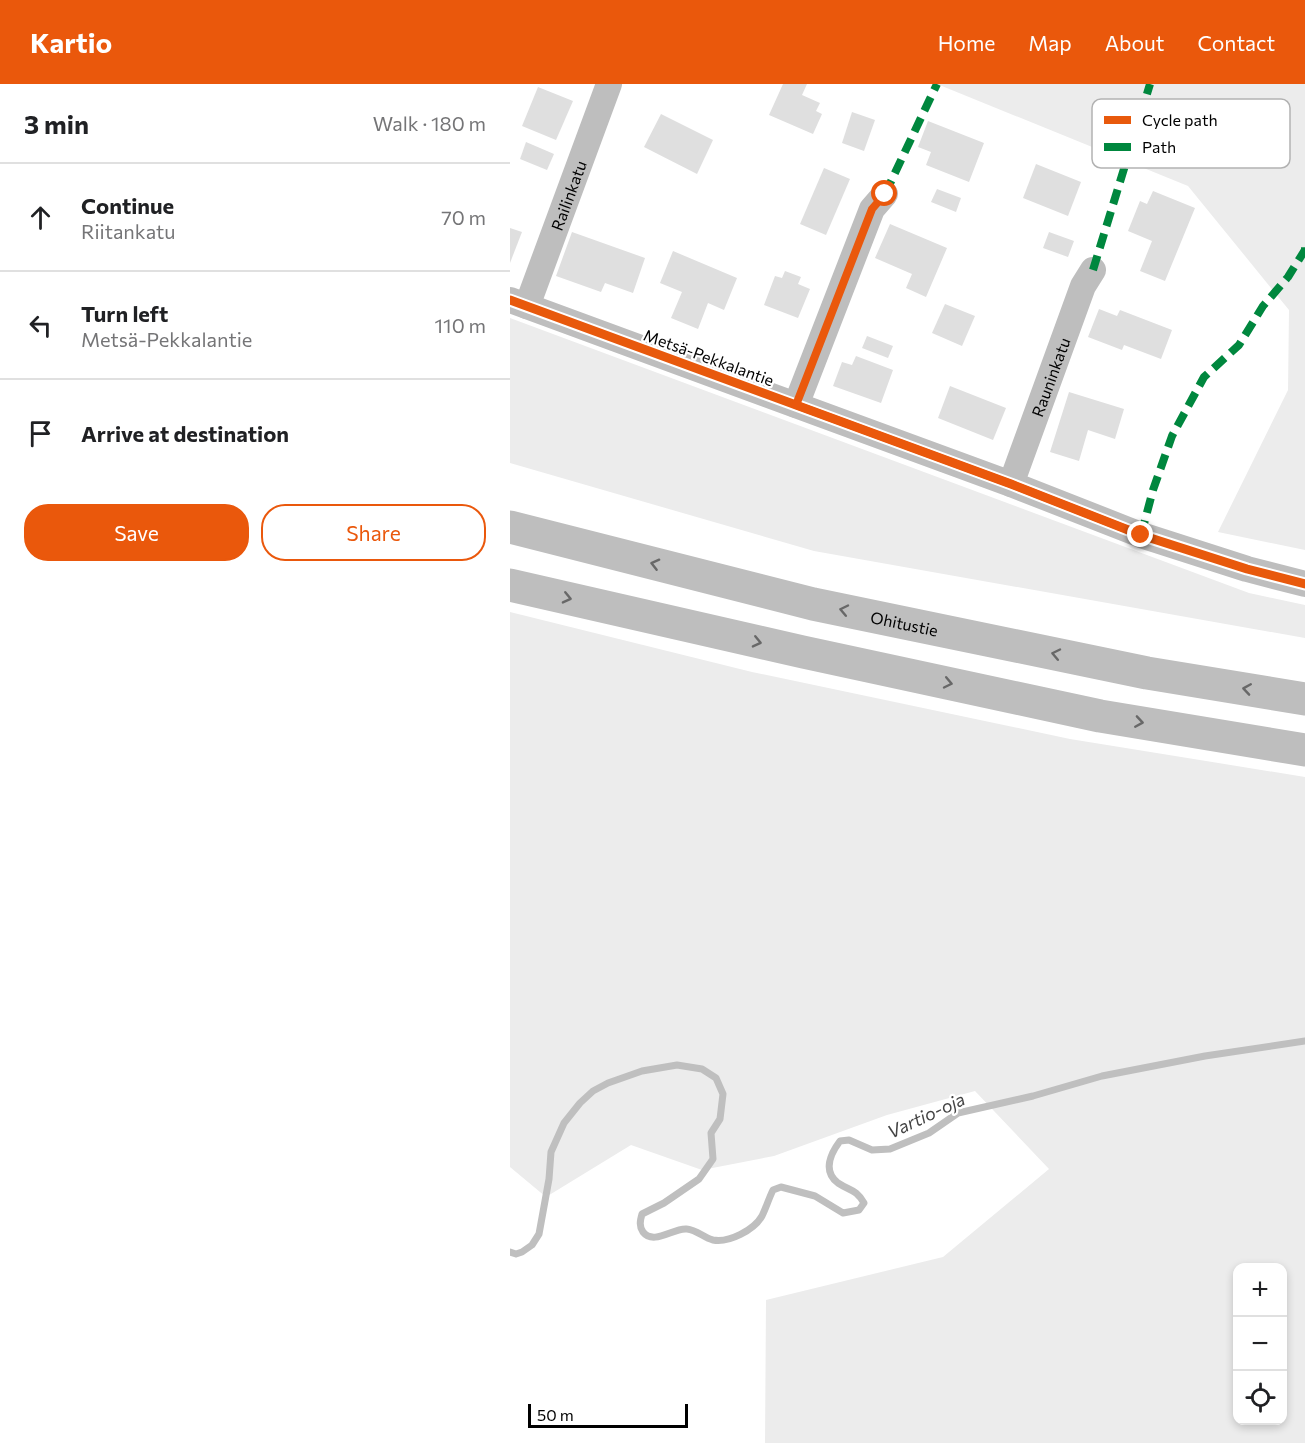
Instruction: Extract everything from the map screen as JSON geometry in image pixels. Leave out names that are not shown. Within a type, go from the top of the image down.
[{"type":"highway","name":"Ohitustie","points":[[510,527],[813,604],[1147,673],[1305,699]]},
{"type":"highway","points":[[510,585],[802,652],[1100,716],[1305,750]]},
{"type":"street","name":"Railinkatu","points":[[519,303],[609,84]]},
{"type":"street","points":[[796,405],[872,209],[885,194]]},
{"type":"street","name":"Rauninkatu","points":[[1011,484],[1083,286],[1093,270]]},
{"type":"street","name":"Metsä-Pekkalantie","points":[[519,303],[1011,484],[1151,538],[1247,570],[1305,584]]},
{"type":"shaded area","points":[[937,84],[1305,84],[1305,550],[1218,532],[1288,390],[1289,310],[1188,186],[1144,168],[1290,168],[1290,99],[1092,99],[1092,147]]},
{"type":"shaded area","points":[[510,318],[1249,593],[1305,605],[1305,638],[814,551],[510,463]]},
{"type":"shaded area","points":[[510,612],[752,672],[1070,739],[1305,777],[1305,1443],[765,1443],[766,1300],[943,1257],[1049,1169],[975,1091],[887,1115],[774,1156],[702,1170],[631,1145],[546,1197],[510,1167]]},
{"type":"building","points":[[783,84],[807,84],[802,95],[820,103],[816,111],[822,114],[813,134],[769,115]]},
{"type":"building","points":[[538,87],[573,101],[556,140],[522,126]]},
{"type":"building","points":[[852,112],[875,120],[864,151],[842,143]]},
{"type":"building","points":[[661,114],[713,140],[697,174],[644,147]]},
{"type":"building","points":[[928,121],[984,143],[969,182],[926,165],[931,152],[918,147]]},
{"type":"building","points":[[526,142],[554,154],[547,170],[520,159]]},
{"type":"building","points":[[1036,164],[1081,182],[1068,216],[1023,198]]},
{"type":"building","points":[[824,168],[850,179],[826,235],[800,224]]},
{"type":"building","points":[[937,189],[961,198],[956,212],[931,202]]},
{"type":"building","points":[[1153,191],[1195,208],[1165,281],[1140,271],[1152,241],[1128,231],[1140,201],[1147,204]]},
{"type":"building","points":[[890,224],[947,248],[926,297],[906,288],[912,274],[875,258]]},
{"type":"building","points":[[510,228],[522,232],[510,263]]},
{"type":"building","points":[[572,232],[645,258],[633,293],[605,283],[601,292],[556,276]]},
{"type":"building","points":[[1049,232],[1074,241],[1068,257],[1043,248]]},
{"type":"building","points":[[673,251],[737,278],[724,310],[708,303],[698,329],[671,318],[682,292],[660,283]]},
{"type":"building","points":[[785,271],[801,277],[798,284],[810,289],[798,318],[764,305],[775,276],[782,278]]},
{"type":"building","points":[[945,304],[975,316],[962,346],[932,333]]},
{"type":"building","points":[[1099,309],[1117,316],[1120,310],[1172,330],[1161,359],[1124,345],[1122,350],[1088,337]]},
{"type":"building","points":[[867,336],[893,346],[888,358],[862,348]]},
{"type":"building","points":[[856,356],[893,370],[881,403],[833,386],[842,362],[852,365]]},
{"type":"building","points":[[950,386],[1006,408],[993,440],[938,418]]},
{"type":"building","points":[[1069,392],[1124,409],[1115,439],[1088,430],[1079,461],[1050,452]]},
{"type":"waterway","name":"Vartio-oja","points":[[510,1252],[516,1254],[522,1252],[532,1245],[539,1234],[549,1179],[551,1152],[564,1123],[593,1091],[642,1071],[677,1065],[702,1069],[716,1078],[723,1094],[720,1119],[711,1133],[713,1159],[699,1179],[664,1203],[642,1214],[640,1223],[642,1230],[648,1236],[658,1237],[687,1229],[710,1239],[719,1240],[741,1234],[753,1226],[762,1216],[773,1190],[781,1187],[815,1196],[843,1213],[859,1210],[864,1203],[861,1198],[838,1183],[830,1173],[831,1156],[840,1141],[849,1140],[872,1150],[890,1149],[929,1133],[958,1113],[1033,1096],[1102,1076],[1205,1056],[1305,1041]]},
{"type":"marked path","points":[[885,194],[937,84]]},
{"type":"marked path","points":[[1145,99],[1150,84]]},
{"type":"marked path","points":[[1093,270],[1124,168]]},
{"type":"marked path","points":[[1141,535],[1153,490],[1172,436],[1204,377],[1239,345],[1263,306],[1288,277],[1305,250],[1305,243]]},
{"type":"cycle path","points":[[510,300],[1011,484],[1141,535],[1247,569],[1305,584]]},
{"type":"route","points":[[885,194],[872,209],[796,405],[1011,484],[1141,535]]}]
